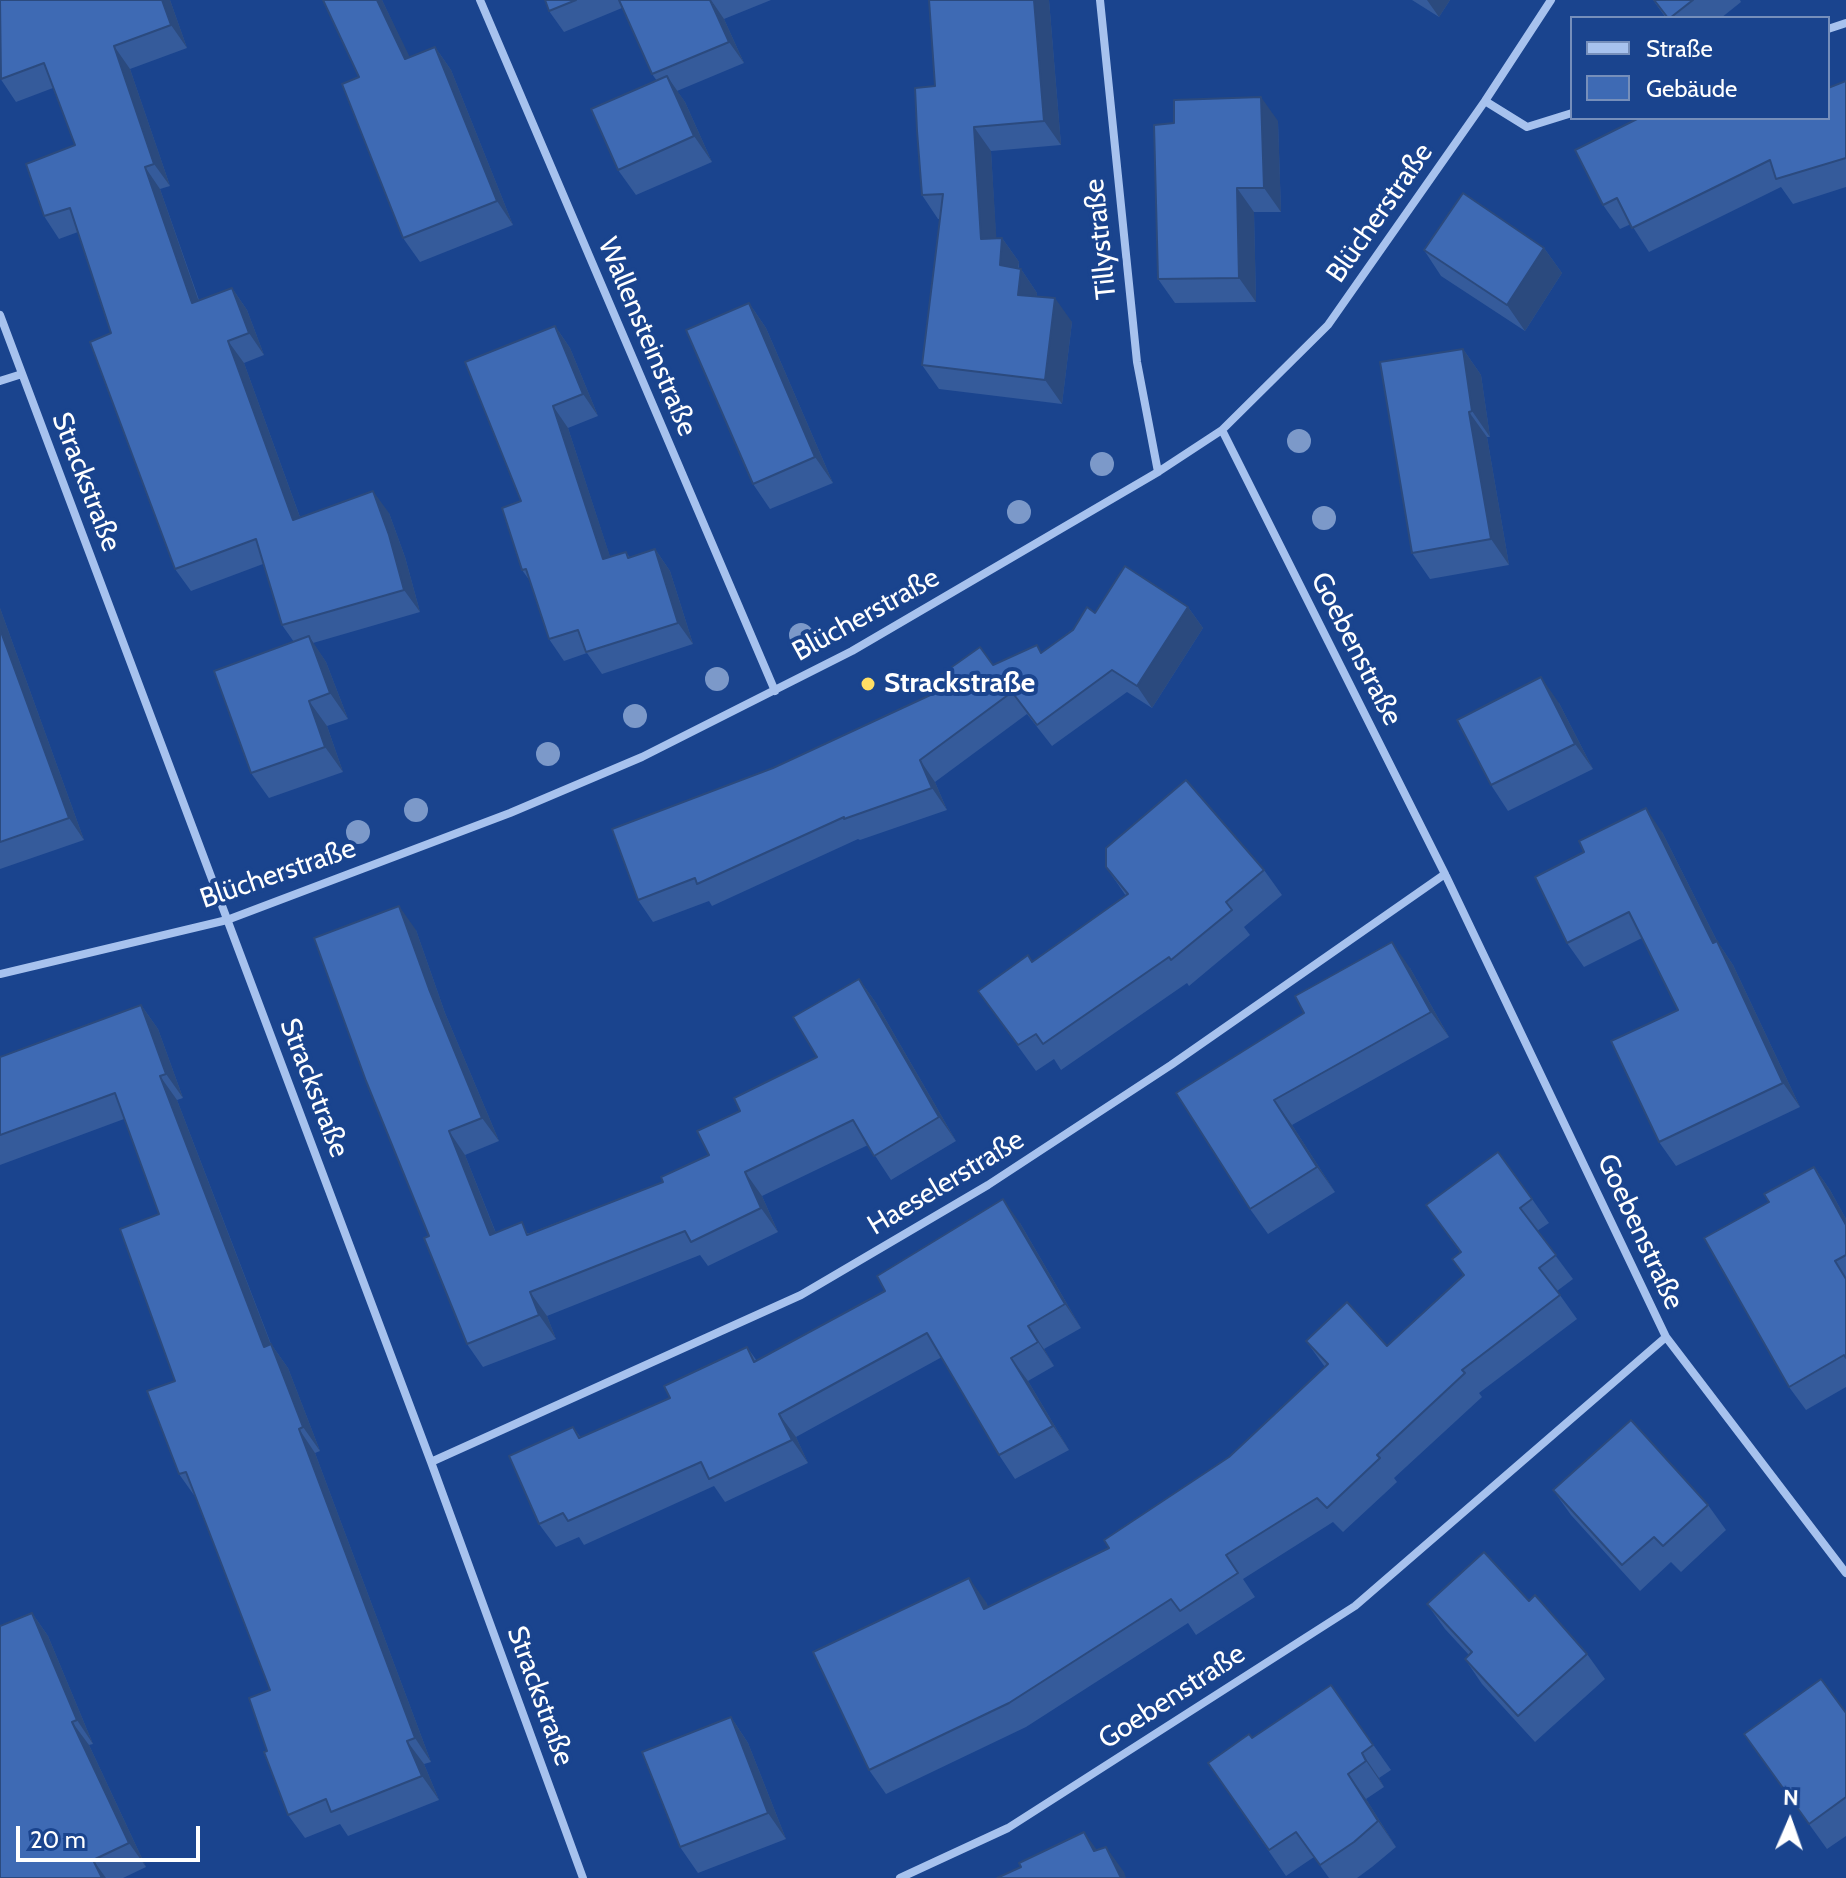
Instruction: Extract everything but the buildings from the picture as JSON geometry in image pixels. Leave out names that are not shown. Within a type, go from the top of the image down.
[{"type":"street","name":"Wallensteinstraße","points":[[480,0],[775,691]]},
{"type":"street","name":"Tillystraße","points":[[1100,0],[1137,362],[1158,472]]},
{"type":"street","name":"Blücherstraße","points":[[0,974],[227,920],[510,813],[642,757],[862,645],[1158,472],[1222,430],[1328,325],[1485,101],[1551,0]]},
{"type":"street","points":[[1485,101],[1527,127],[1570,114]]},
{"type":"street","name":"Strackstraße","points":[[0,315],[431,1462],[583,1878]]},
{"type":"street","points":[[0,381],[22,374]]},
{"type":"street","name":"Goebenstraße","points":[[900,1878],[1008,1828],[1355,1606],[1666,1337],[1445,874],[1222,430]]},
{"type":"street","name":"Haeselerstraße","points":[[431,1462],[801,1295],[1001,1177],[1171,1065],[1445,874]]},
{"type":"street","points":[[1666,1337],[1846,1573]]},
{"type":"place","name":"Strackstraße","points":[[868,684]]}]
